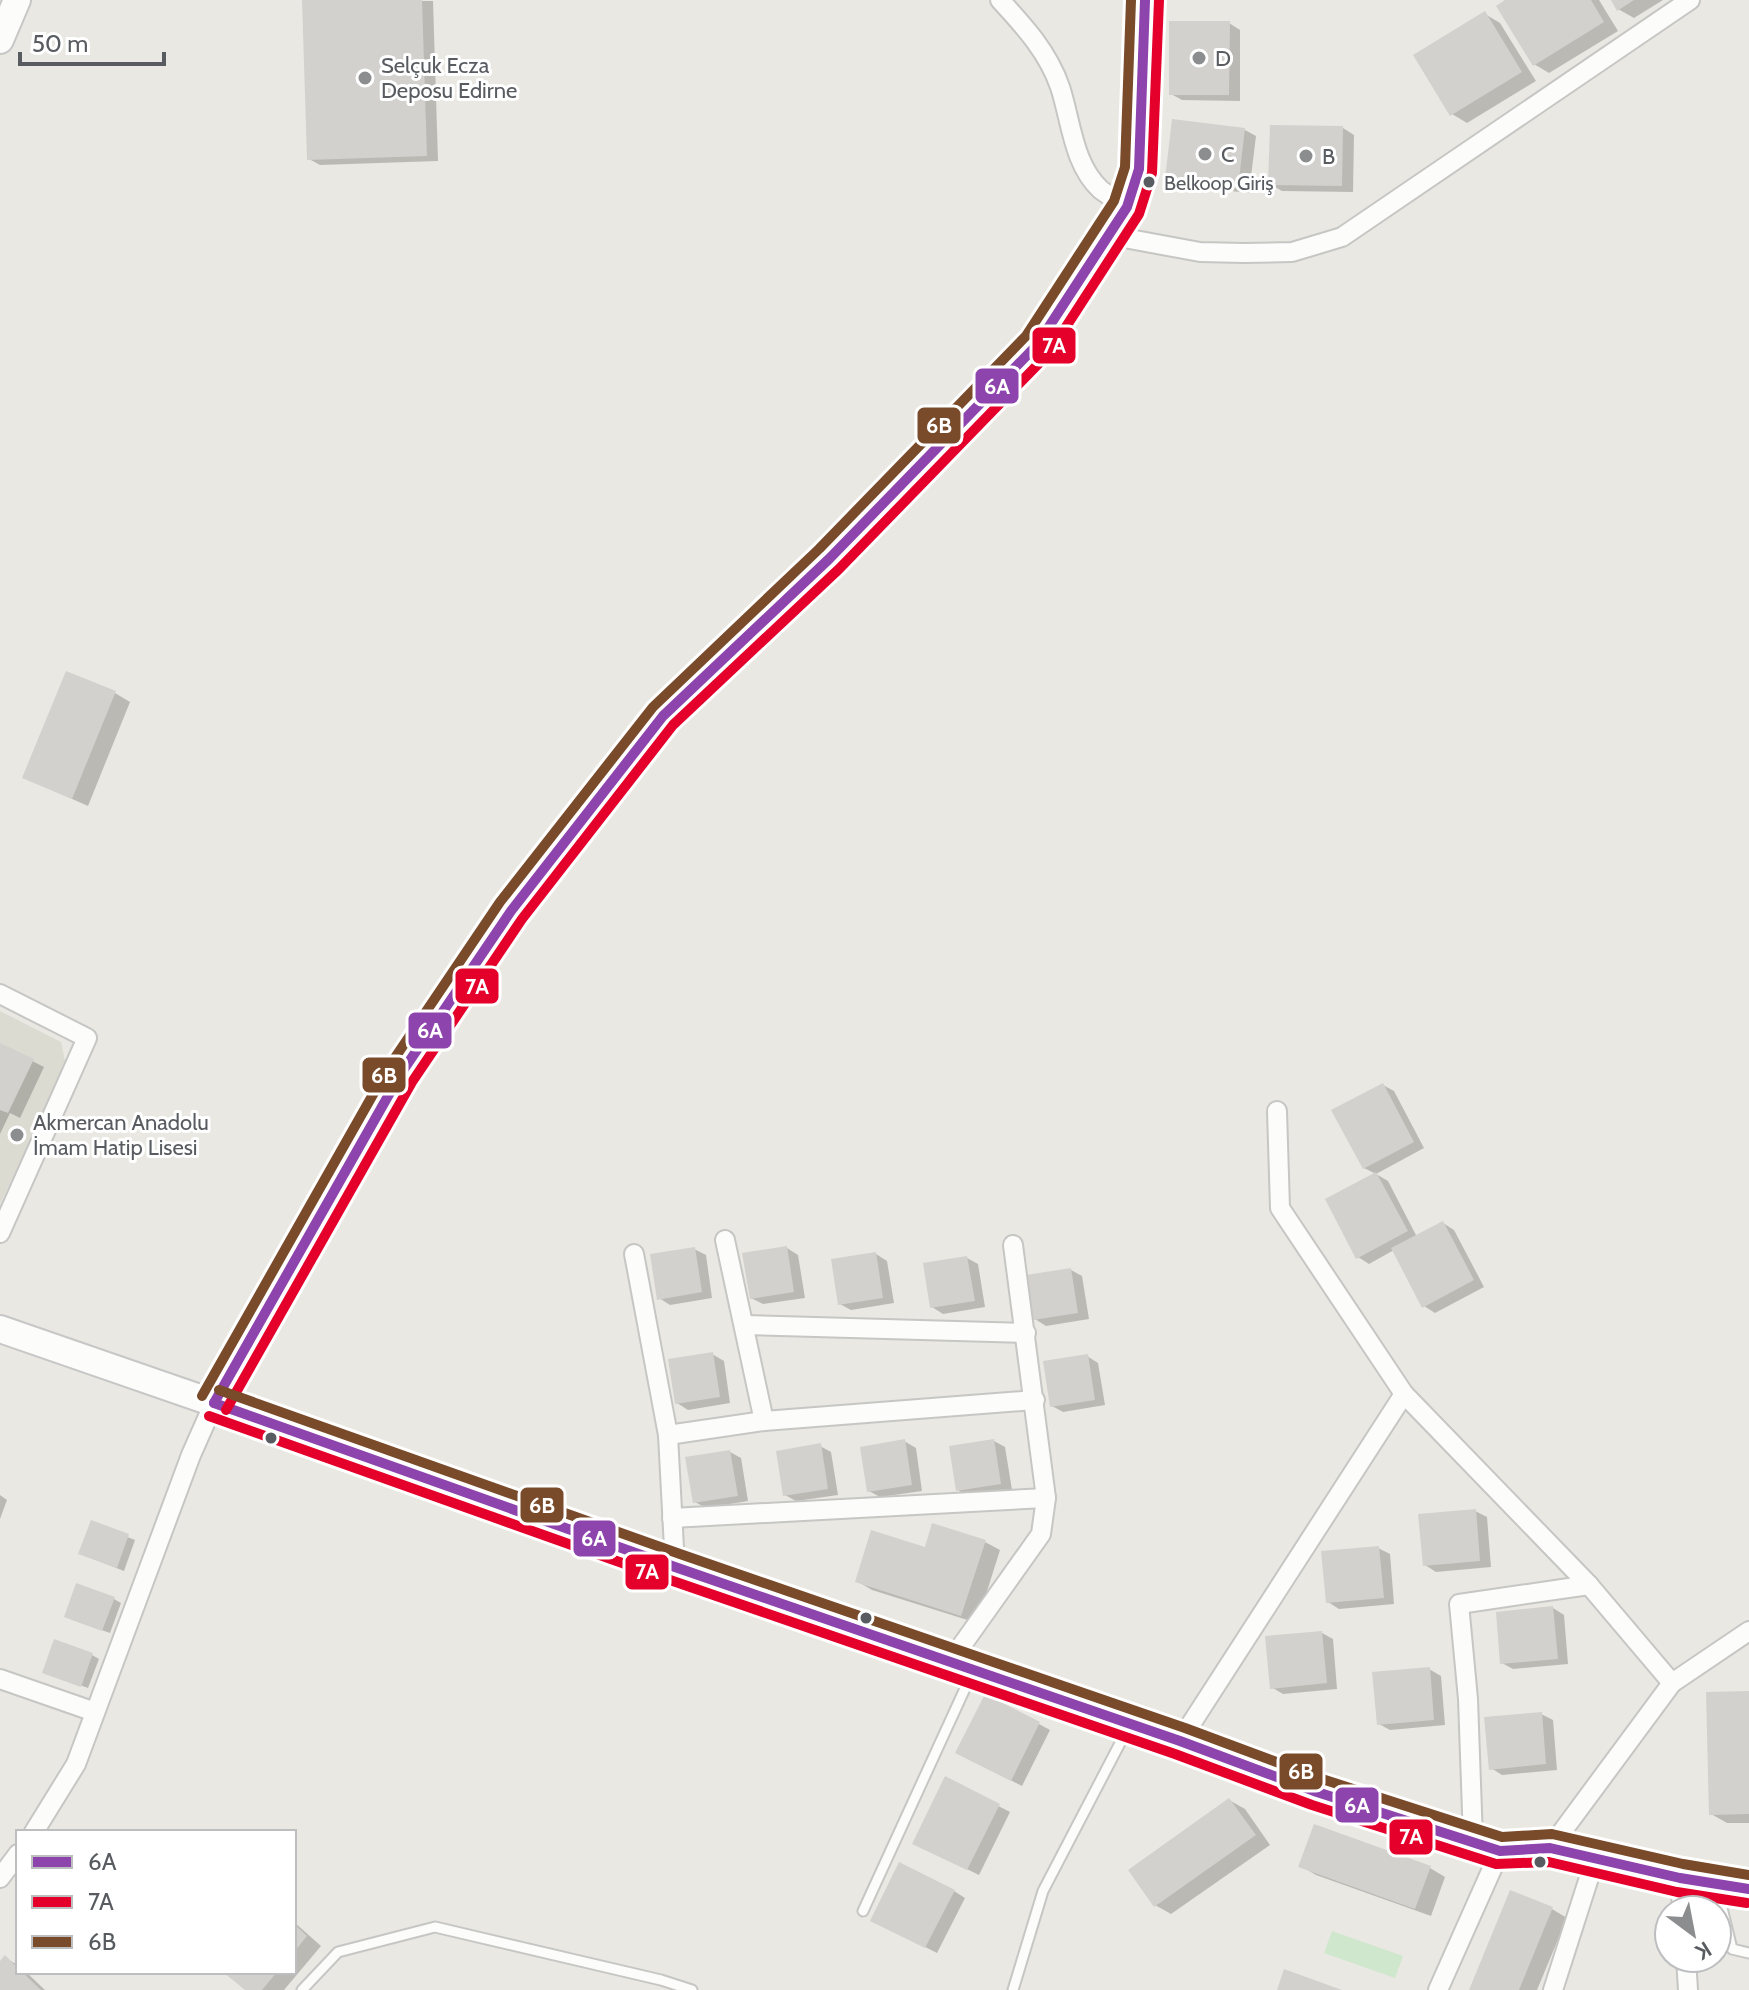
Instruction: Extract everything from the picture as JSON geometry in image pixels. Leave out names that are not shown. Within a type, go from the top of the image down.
[{"type":"street","points":[[0,40],[17,0]]},
{"type":"street","points":[[1000,0],[1033,35],[1059,85],[1072,135],[1086,171],[1100,189],[1127,207]]},
{"type":"street","points":[[35,1830],[76,1764],[191,1455],[214,1403],[400,1075],[511,911],[663,716],[829,559],[1037,345],[1127,207],[1139,169],[1145,0]]},
{"type":"street","points":[[1108,235],[1200,252],[1244,253],[1292,252],[1342,237],[1690,0]]},
{"type":"street","points":[[0,994],[87,1038],[0,1233]]},
{"type":"street","points":[[1277,1111],[1280,1208],[1404,1394],[1589,1585],[1672,1683]]},
{"type":"street","points":[[725,1240],[764,1421]]},
{"type":"street","points":[[950,1662],[1041,1534],[1046,1498],[1013,1245]]},
{"type":"street","points":[[634,1254],[668,1435],[675,1567]]},
{"type":"street","points":[[744,1325],[1026,1333]]},
{"type":"street","points":[[0,1329],[1180,1741],[1317,1792],[1500,1851],[1550,1848],[1680,1878],[1749,1889]]},
{"type":"street","points":[[1180,1741],[1404,1394]]},
{"type":"street","points":[[668,1435],[764,1421],[1035,1400]]},
{"type":"street","points":[[672,1518],[1046,1498]]},
{"type":"street","points":[[1473,1840],[1468,1699],[1459,1604],[1589,1585]]},
{"type":"street","points":[[1550,1848],[1672,1683],[1749,1631]]},
{"type":"street","points":[[0,1679],[95,1712]]},
{"type":"street","points":[[1438,1990],[1500,1851]]},
{"type":"street","points":[[0,1878],[16,1857]]},
{"type":"street","points":[[1553,1990],[1595,1859]]},
{"type":"street","points":[[1680,1878],[1681,1894]]},
{"type":"lane","points":[[863,1911],[973,1671]]},
{"type":"lane","points":[[1013,1990],[1043,1891],[1130,1724]]},
{"type":"lane","points":[[1716,1883],[1732,1949],[1749,1953]]},
{"type":"lane","points":[[302,1990],[338,1952],[435,1927],[692,1990]]},
{"type":"shaded area","name":"Akmercan Anadolu İmam Hatip Lisesi","points":[[0,1011],[61,1042],[66,1066],[0,1204]]},
{"type":"green space","points":[[1332,1931],[1403,1956],[1395,1978],[1324,1953]]},
{"type":"building","name":"Selçuk Ecza Deposu Edirne","points":[[302,0],[422,0],[427,156],[307,160]]},
{"type":"building","points":[[1505,0],[1591,0],[1604,22],[1533,66],[1496,6]]},
{"type":"building","points":[[1611,0],[1634,0],[1617,11]]},
{"type":"building","points":[[1485,11],[1522,72],[1450,116],[1413,55]]},
{"type":"building","name":"D","points":[[1169,21],[1230,21],[1229,95],[1169,95]]},
{"type":"building","name":"C","points":[[1172,119],[1245,128],[1238,188],[1165,179]]},
{"type":"building","name":"B","points":[[1270,125],[1343,126],[1342,186],[1268,185]]},
{"type":"building","points":[[66,671],[116,691],[72,799],[22,778]]},
{"type":"building","points":[[0,1043],[34,1059],[8,1113],[0,1110]]},
{"type":"building","points":[[1383,1083],[1414,1142],[1363,1169],[1331,1110]]},
{"type":"building","points":[[1376,1172],[1408,1231],[1356,1259],[1325,1199]]},
{"type":"building","points":[[1443,1221],[1474,1280],[1422,1308],[1391,1248]]},
{"type":"building","points":[[787,1246],[794,1292],[750,1299],[742,1253]]},
{"type":"building","points":[[695,1247],[702,1292],[657,1300],[650,1254]]},
{"type":"building","points":[[876,1252],[883,1298],[838,1305],[831,1259]]},
{"type":"building","points":[[967,1256],[975,1301],[930,1308],[923,1263]]},
{"type":"building","points":[[1071,1268],[1078,1313],[1033,1320],[1026,1275]]},
{"type":"building","points":[[713,1352],[720,1397],[675,1404],[668,1359]]},
{"type":"building","points":[[1088,1354],[1095,1400],[1050,1407],[1043,1361]]},
{"type":"building","points":[[905,1439],[912,1485],[867,1492],[860,1447]]},
{"type":"building","points":[[994,1439],[1001,1484],[956,1491],[949,1446]]},
{"type":"building","points":[[821,1443],[828,1489],[783,1496],[776,1451]]},
{"type":"building","points":[[730,1450],[738,1496],[693,1503],[685,1457]]},
{"type":"building","points":[[1476,1509],[1480,1561],[1423,1566],[1418,1514]]},
{"type":"building","points":[[91,1520],[129,1534],[117,1568],[78,1554]]},
{"type":"building","points":[[932,1523],[986,1540],[961,1616],[855,1582],[871,1530],[925,1547]]},
{"type":"building","points":[[1379,1546],[1384,1598],[1326,1603],[1321,1551]]},
{"type":"building","points":[[76,1583],[115,1597],[102,1631],[64,1617]]},
{"type":"building","points":[[1553,1606],[1558,1659],[1500,1664],[1496,1612]]},
{"type":"building","points":[[1322,1631],[1327,1683],[1270,1689],[1265,1636]]},
{"type":"building","points":[[54,1639],[93,1653],[81,1687],[42,1673]]},
{"type":"building","points":[[1430,1667],[1434,1720],[1377,1725],[1372,1672]]},
{"type":"building","points":[[1749,1691],[1749,1814],[1709,1815],[1706,1692]]},
{"type":"building","points":[[985,1694],[1040,1722],[1011,1781],[955,1753]]},
{"type":"building","points":[[1542,1712],[1546,1764],[1489,1770],[1484,1717]]},
{"type":"building","points":[[945,1776],[1000,1804],[967,1870],[912,1844]]},
{"type":"building","points":[[1229,1798],[1256,1835],[1154,1907],[1128,1870]]},
{"type":"building","points":[[1314,1824],[1431,1866],[1415,1909],[1298,1867]]},
{"type":"building","points":[[899,1862],[955,1890],[925,1948],[870,1921]]},
{"type":"building","points":[[1510,1890],[1553,1907],[1519,1990],[1469,1990]]},
{"type":"building","points":[[296,1926],[307,1936],[296,1950]]},
{"type":"building","points":[[5,1955],[16,1966],[16,1974],[24,1974],[41,1990],[0,1990],[0,1961]]},
{"type":"building","points":[[1284,1969],[1342,1990],[1277,1990]]},
{"type":"building","points":[[225,1974],[275,1974],[262,1990],[245,1990]]},
{"type":"transit line","name":"6B","points":[[202,1396],[388,1068],[500,902],[653,707],[819,549],[1026,336],[1114,201],[1125,167],[1131,0]]},
{"type":"transit line","name":"6A","points":[[214,1403],[400,1075],[511,911],[663,716],[829,559],[1037,345],[1127,207],[1139,169],[1145,0]]},
{"type":"transit line","name":"7A","points":[[226,1410],[412,1082],[522,919],[673,725],[839,569],[1049,353],[1139,214],[1152,173],[1159,0]]},
{"type":"transit line","name":"6B","points":[[219,1390],[680,1554],[1185,1728],[1322,1779],[1502,1837],[1552,1834],[1683,1864],[1749,1875]]},
{"type":"transit line","name":"6A","points":[[214,1403],[675,1567],[1180,1741],[1317,1792],[1500,1851],[1550,1848],[1680,1878],[1749,1889]]},
{"type":"transit line","name":"7A","points":[[209,1416],[670,1580],[1175,1754],[1312,1805],[1496,1864],[1549,1862],[1677,1892],[1747,1903]]},
{"type":"place","name":"D","points":[[1199,58]]},
{"type":"place","name":"Selçuk Ecza Deposu Edirne","points":[[365,78]]},
{"type":"place","name":"C","points":[[1205,154]]},
{"type":"place","name":"B","points":[[1306,156]]},
{"type":"place","name":"Belkoop Giriş","points":[[1149,182]]},
{"type":"place","name":"Akmercan Anadolu İmam Hatip Lisesi","points":[[17,1135]]}]
